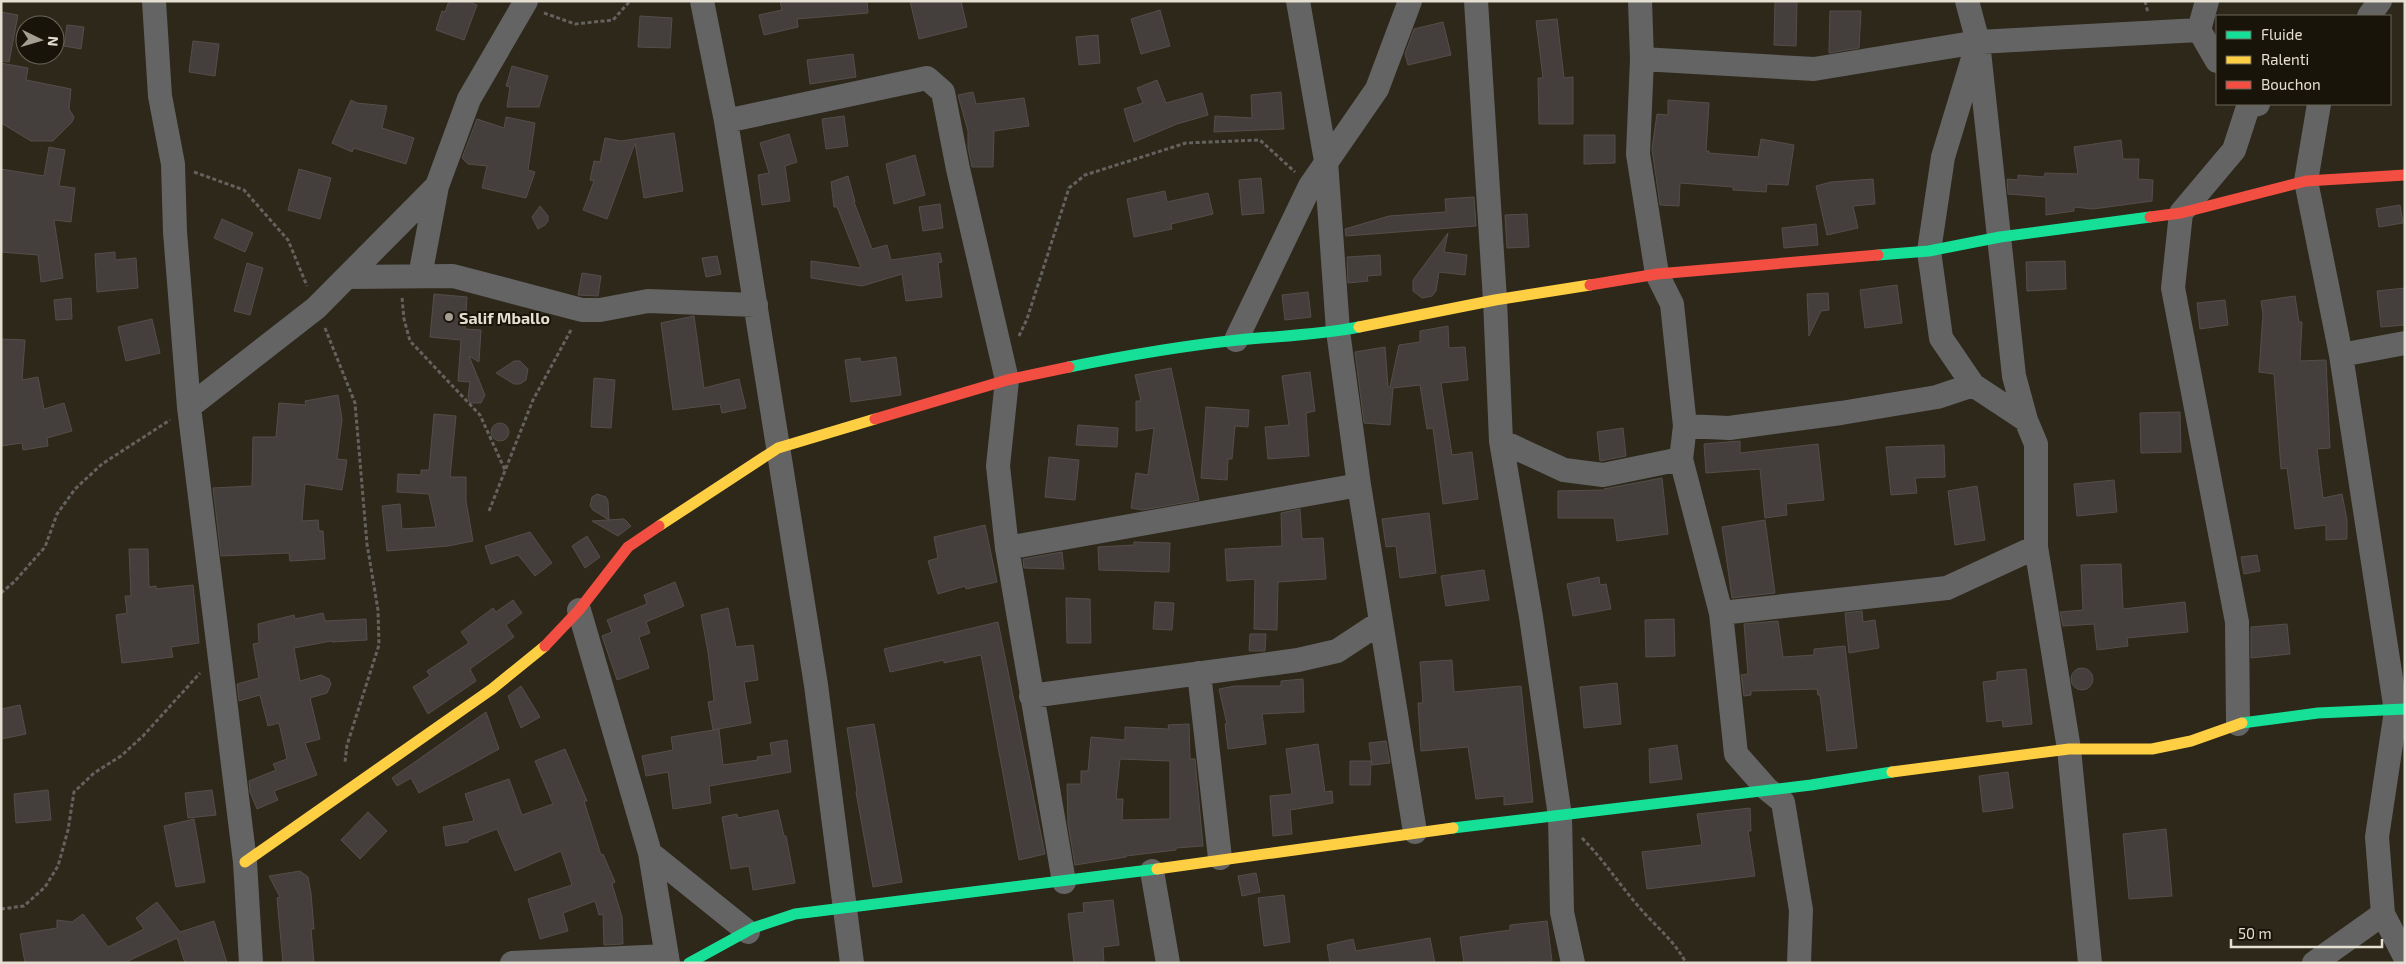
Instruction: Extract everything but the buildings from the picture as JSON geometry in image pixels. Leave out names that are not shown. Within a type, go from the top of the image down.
[{"type":"street","points":[[154,1],[160,96],[172,164],[175,232],[189,407],[245,862],[251,963]]},
{"type":"street","points":[[702,1],[726,121],[816,685],[852,963]]},
{"type":"street","points":[[1298,1],[1326,161],[1338,331],[1359,485],[1415,832]]},
{"type":"street","points":[[1236,340],[1310,186],[1377,89],[1410,1]]},
{"type":"street","points":[[1476,1],[1495,300],[1501,441],[1531,617],[1560,816],[1562,912],[1573,963]]},
{"type":"street","points":[[1640,1],[1642,59],[1638,154],[1657,274],[1672,304],[1685,426],[1681,459],[1721,613],[1736,754],[1767,789],[1783,802],[1801,910],[1799,963]]},
{"type":"street","points":[[1966,1],[1978,42],[2014,376],[2026,420],[2036,444],[2036,547],[2068,750],[2090,963]]},
{"type":"street","points":[[2207,1],[2199,30],[2216,58]]},
{"type":"street","points":[[2370,15],[2380,1]]},
{"type":"street","points":[[410,276],[437,186],[469,99],[525,2]]},
{"type":"street","points":[[1642,59],[1814,69],[1978,42],[2199,30]]},
{"type":"street","points":[[1978,42],[1943,157],[1929,251],[1941,338],[1973,385],[2026,420]]},
{"type":"street","points":[[726,121],[927,78],[943,92],[958,169],[1006,374],[998,466],[1007,548],[1064,882]]},
{"type":"street","points":[[2238,724],[2237,622],[2173,288],[2181,213],[2234,150],[2251,105]]},
{"type":"street","points":[[2319,105],[2306,181],[2341,355],[2400,710],[2377,838],[2383,914],[2405,957]]},
{"type":"street","points":[[245,862],[492,689],[538,654],[579,610],[628,547],[778,448],[1006,374],[1236,340],[1338,331],[1495,300],[1657,274],[1929,251],[2000,237],[2181,213],[2306,181],[2405,175]]},
{"type":"street","points":[[189,407],[316,308],[437,186]]},
{"type":"street","points":[[348,277],[453,276],[582,310],[600,310],[648,301],[756,305]]},
{"type":"street","points":[[2341,355],[2405,343]]},
{"type":"street","points":[[1685,426],[1729,428],[1841,413],[1937,397],[1973,385]]},
{"type":"street","points":[[1501,441],[1564,470],[1602,475],[1681,459]]},
{"type":"street","points":[[1007,548],[1359,485]]},
{"type":"street","points":[[1721,613],[1947,588],[2036,547]]},
{"type":"street","points":[[579,610],[650,853],[675,961]]},
{"type":"street","points":[[1031,696],[1298,660],[1337,652],[1381,622]]},
{"type":"street","points":[[1199,673],[1220,858]]},
{"type":"street","points":[[512,963],[675,961],[724,943],[774,919],[844,907],[1152,871],[1220,858],[1415,832],[1811,785],[1888,772],[2068,750],[2152,749],[2192,741],[2238,724],[2318,714],[2400,710]]},
{"type":"street","points":[[650,853],[748,932]]},
{"type":"street","points":[[1152,871],[1168,963]]},
{"type":"street","points":[[2314,963],[2383,914]]},
{"type":"path","points":[[525,2],[527,11],[550,14],[575,24],[613,20],[630,1]]},
{"type":"path","points":[[1006,374],[1027,319],[1069,188],[1085,175],[1186,143],[1260,140],[1310,186]]},
{"type":"path","points":[[172,164],[244,190],[288,240],[355,403],[367,544],[378,610],[379,645],[347,745],[341,796]]},
{"type":"path","points":[[410,276],[404,319],[410,340],[480,415],[505,470]]},
{"type":"path","points":[[489,511],[533,400],[582,310]]},
{"type":"path","points":[[1,592],[14,582],[45,547],[58,514],[75,489],[102,464],[189,407]]},
{"type":"path","points":[[1,910],[24,906],[45,887],[58,866],[68,830],[74,792],[94,773],[121,756],[143,736],[186,687],[220,653]]},
{"type":"path","points":[[1560,816],[1600,856],[1638,906],[1676,946],[1686,963]]},
{"type":"traffic: fast","points":[[1878,255],[1929,251],[2000,237],[2150,217]]},
{"type":"traffic: fast","points":[[1069,367],[1195,345],[1314,334],[1359,327]]},
{"type":"traffic: fast","points":[[2242,723],[2318,713],[2405,709]]},
{"type":"traffic: fast","points":[[1453,828],[1811,785],[1892,772]]},
{"type":"traffic: fast","points":[[689,963],[753,928],[795,914],[1157,869]]},
{"type":"traffic: slow","points":[[1359,327],[1495,300],[1590,285]]},
{"type":"traffic: slow","points":[[659,526],[778,448],[875,419]]},
{"type":"traffic: slow","points":[[245,862],[492,689],[545,646]]},
{"type":"traffic: slow","points":[[1892,772],[2069,749],[2152,749],[2191,741],[2242,723]]},
{"type":"traffic: slow","points":[[1157,869],[1453,828]]},
{"type":"traffic: jam","points":[[2150,217],[2181,213],[2306,181],[2405,175]]},
{"type":"traffic: jam","points":[[1590,285],[1657,274],[1878,255]]},
{"type":"traffic: jam","points":[[875,419],[1007,380],[1069,367]]},
{"type":"traffic: jam","points":[[545,646],[579,610],[628,547],[659,526]]},
{"type":"place","name":"Salif Mballo","points":[[449,317]]}]
